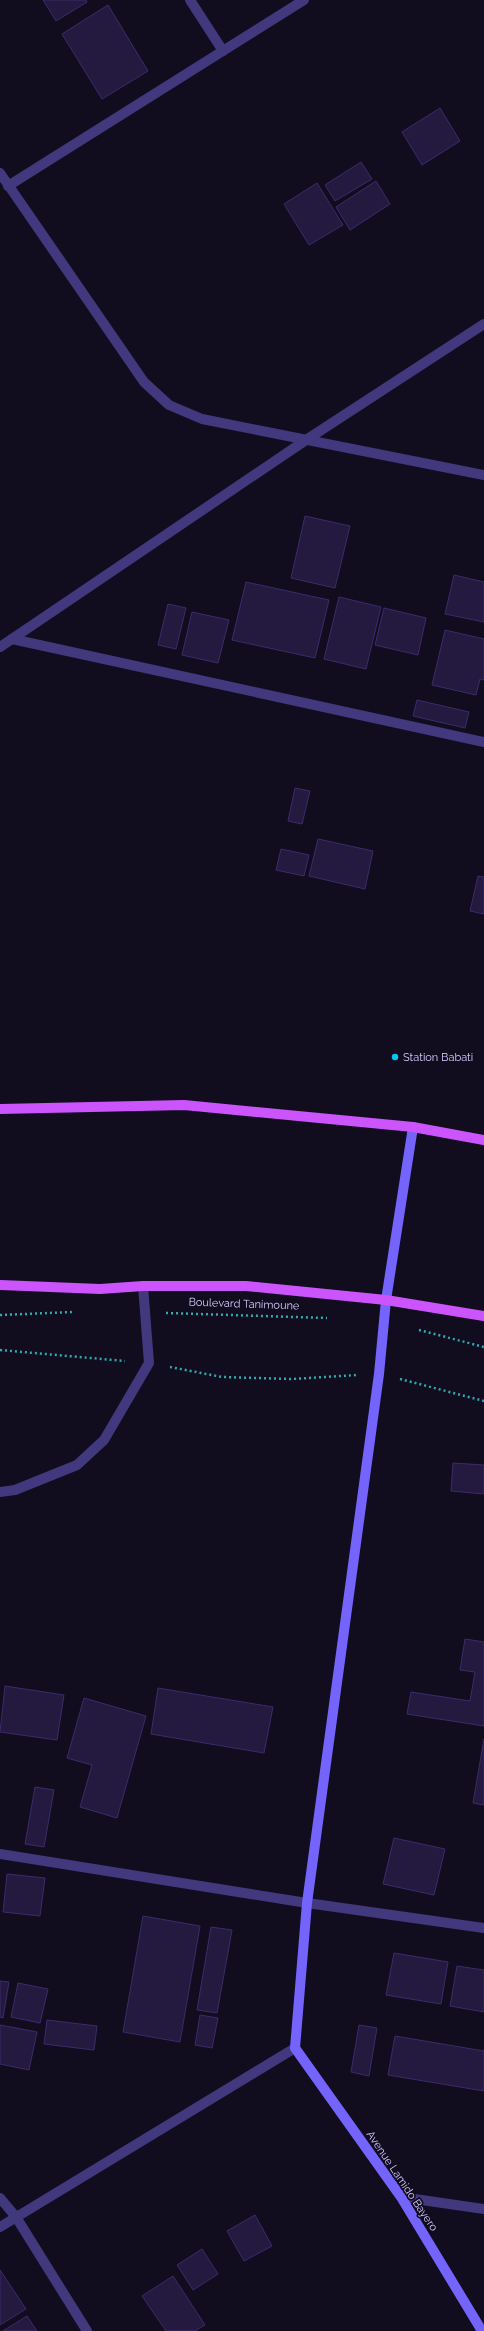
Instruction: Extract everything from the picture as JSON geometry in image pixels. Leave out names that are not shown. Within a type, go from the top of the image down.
[{"type":"main road","points":[[0,1109],[184,1105],[413,1127],[484,1140]]},
{"type":"main road","name":"Boulevard Tanimoune","points":[[0,1285],[100,1289],[144,1286],[246,1286],[386,1300],[484,1316]]},
{"type":"street","points":[[190,0],[223,51]]},
{"type":"street","points":[[8,186],[304,0]]},
{"type":"street","points":[[0,174],[144,382],[169,404],[202,419],[484,476]]},
{"type":"street","points":[[0,647],[306,440],[484,324]]},
{"type":"street","points":[[12,640],[484,742]]},
{"type":"street","points":[[0,2227],[295,2048],[307,1903],[378,1374],[386,1300],[413,1127]]},
{"type":"street","points":[[0,1492],[15,1490],[77,1465],[104,1440],[149,1363],[144,1286]]},
{"type":"street","points":[[0,1854],[307,1903],[484,1928]]},
{"type":"street","name":"Avenue Lamido Bayero","points":[[295,2048],[401,2197],[482,2331]]},
{"type":"street","points":[[401,2197],[484,2209]]},
{"type":"street","points":[[0,2198],[16,2217],[87,2331]]},
{"type":"path","points":[[0,1315],[78,1312]]},
{"type":"path","name":"Boulevard Tanimoune","points":[[145,1312],[328,1318]]},
{"type":"path","points":[[384,1320],[484,1348]]},
{"type":"path","points":[[0,1350],[149,1363],[222,1377],[292,1379],[378,1374],[484,1400]]},
{"type":"building","points":[[43,0],[86,0],[87,2],[56,21]]},
{"type":"building","points":[[108,5],[148,71],[102,99],[62,34]]},
{"type":"building","points":[[440,108],[460,141],[422,165],[402,132]]},
{"type":"building","points":[[361,162],[372,179],[335,201],[325,185]]},
{"type":"building","points":[[376,181],[390,204],[350,230],[336,207]]},
{"type":"building","points":[[317,183],[343,225],[309,245],[284,204]]},
{"type":"building","points":[[305,516],[350,526],[335,588],[291,578]]},
{"type":"building","points":[[454,575],[484,582],[484,622],[445,614]]},
{"type":"building","points":[[246,582],[329,600],[315,658],[232,640]]},
{"type":"building","points":[[339,597],[381,607],[366,669],[324,659]]},
{"type":"building","points":[[168,604],[186,608],[176,649],[158,645]]},
{"type":"building","points":[[384,608],[426,618],[418,655],[375,645]]},
{"type":"building","points":[[192,612],[229,620],[218,663],[182,655]]},
{"type":"building","points":[[445,630],[484,639],[484,680],[480,679],[476,695],[432,685]]},
{"type":"building","points":[[417,700],[469,712],[465,728],[413,716]]},
{"type":"building","points":[[295,788],[310,791],[302,824],[288,821]]},
{"type":"building","points":[[318,839],[373,851],[365,889],[309,876]]},
{"type":"building","points":[[281,849],[309,855],[304,876],[276,870]]},
{"type":"building","points":[[478,876],[484,877],[484,914],[470,911]]},
{"type":"building","points":[[453,1463],[484,1465],[484,1494],[451,1491]]},
{"type":"building","points":[[465,1639],[484,1642],[484,1726],[407,1714],[411,1692],[470,1701],[475,1672],[460,1670]]},
{"type":"building","points":[[5,1686],[64,1695],[57,1740],[0,1732]]},
{"type":"building","points":[[158,1688],[273,1707],[264,1753],[151,1734]]},
{"type":"building","points":[[84,1698],[146,1716],[117,1818],[80,1807],[92,1765],[67,1758]]},
{"type":"building","points":[[484,1739],[484,1805],[473,1803]]},
{"type":"building","points":[[35,1787],[54,1790],[44,1847],[25,1844]]},
{"type":"building","points":[[394,1838],[445,1849],[434,1895],[383,1884]]},
{"type":"building","points":[[7,1874],[45,1878],[40,1916],[3,1912]]},
{"type":"building","points":[[143,1916],[200,1926],[180,2042],[123,2032]]},
{"type":"building","points":[[211,1927],[232,1930],[217,2013],[197,2010]]},
{"type":"building","points":[[394,1953],[448,1962],[441,2004],[386,1995]]},
{"type":"building","points":[[457,1966],[484,1970],[484,2012],[450,2006]]},
{"type":"building","points":[[0,1981],[9,1982],[3,2018],[0,2017]]},
{"type":"building","points":[[18,1983],[48,1989],[40,2023],[11,2017]]},
{"type":"building","points":[[200,2015],[218,2018],[212,2048],[195,2045]]},
{"type":"building","points":[[47,2020],[97,2026],[94,2050],[44,2044]]},
{"type":"building","points":[[0,2025],[37,2032],[29,2070],[0,2064]]},
{"type":"building","points":[[359,2025],[377,2028],[369,2076],[351,2072]]},
{"type":"building","points":[[395,2036],[484,2051],[484,2091],[388,2075]]},
{"type":"building","points":[[255,2215],[272,2246],[244,2261],[227,2231]]},
{"type":"building","points":[[202,2249],[218,2274],[193,2290],[177,2265]]},
{"type":"building","points":[[0,2270],[26,2309],[0,2325]]},
{"type":"building","points":[[173,2276],[205,2325],[195,2331],[166,2331],[142,2296]]},
{"type":"building","points":[[27,2316],[37,2331],[3,2331]]},
{"type":"place","name":"Station Babati","points":[[395,1057]]}]
